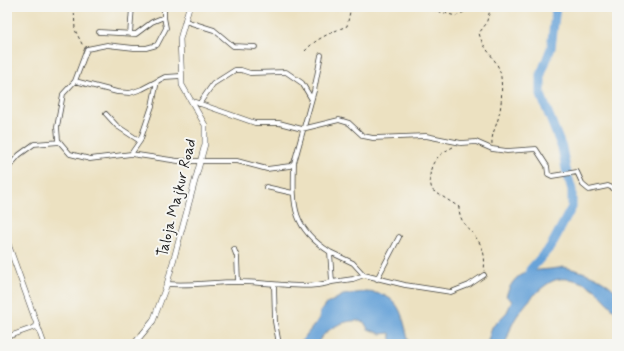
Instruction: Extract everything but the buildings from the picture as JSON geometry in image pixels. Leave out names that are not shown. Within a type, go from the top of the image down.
[{"type":"street","points":[[130,34],[132,7]]},
{"type":"street","points":[[164,7],[166,28],[157,45],[146,48],[107,45],[87,49],[75,81],[63,94],[56,128],[60,142],[70,154],[90,159],[131,154],[178,161],[237,161],[267,169],[290,166],[294,163]]},
{"type":"street","name":"Taloja Majkur Road","points":[[134,344],[153,321],[167,284],[205,144],[205,125],[182,85],[180,39],[189,7]]},
{"type":"street","points":[[99,32],[136,34],[152,22],[164,17]]},
{"type":"street","points":[[186,21],[214,30],[233,46],[254,47]]},
{"type":"street","points":[[321,55],[312,98],[302,129],[294,163],[294,209],[307,233],[315,242],[330,252],[352,263],[364,275],[377,279],[451,292],[469,285],[484,275]]},
{"type":"street","points":[[199,104],[213,84],[230,73],[241,70],[250,73],[286,72],[302,83],[312,98]]},
{"type":"street","points":[[75,81],[117,92],[130,93],[142,89],[165,77],[182,76]]},
{"type":"street","points":[[131,154],[140,141],[152,106],[157,81]]},
{"type":"street","points":[[192,101],[255,123],[280,123],[302,129],[339,120],[349,123],[362,136],[372,138],[426,136],[462,143],[476,142],[492,149],[507,152],[536,149],[547,166],[548,174],[556,177],[574,171],[577,172],[583,185],[589,190],[608,186],[617,190]]},
{"type":"street","points":[[106,114],[117,126],[140,141]]},
{"type":"street","points":[[7,169],[19,155],[34,144],[60,142]]},
{"type":"street","points":[[266,187],[293,193]]},
{"type":"street","points":[[377,279],[399,237]]},
{"type":"street","points":[[7,241],[44,344]]},
{"type":"street","points":[[234,249],[237,257],[238,282]]},
{"type":"street","points":[[330,252],[332,282]]},
{"type":"street","points":[[167,284],[183,285],[238,282],[318,286],[332,282],[354,279],[364,275]]},
{"type":"street","points":[[274,285],[274,309],[279,344]]},
{"type":"street","points":[[7,337],[38,326]]},
{"type":"path","points":[[74,7],[75,30],[80,42],[87,49]]},
{"type":"path","points":[[305,51],[309,46],[330,33],[347,26],[352,7]]},
{"type":"path","points":[[421,7],[456,16],[474,7]]},
{"type":"path","points":[[491,7],[486,24],[480,33],[484,47],[498,64],[501,78],[499,115],[491,136],[492,149]]},
{"type":"path","points":[[462,143],[438,155],[430,172],[429,180],[432,190],[459,207],[459,215],[465,226],[479,242],[482,250],[485,261],[484,275]]},
{"type":"water","points":[[564,267],[593,276],[612,287],[617,293],[617,314],[590,286],[570,279],[555,280],[538,292],[521,310],[513,324],[505,344],[487,344],[492,327],[507,312],[512,301],[506,296],[516,279],[522,274],[536,270]]},
{"type":"water","points":[[363,292],[376,293],[385,296],[398,307],[409,344],[392,344],[390,333],[381,334],[368,329],[364,322],[351,321],[338,325],[325,333],[317,344],[299,344],[319,319],[320,312],[325,305],[343,295]]},
{"type":"waterway","points":[[529,281],[530,270],[551,246],[572,207],[572,190],[562,148],[541,95],[541,74],[551,48],[556,7]]}]
